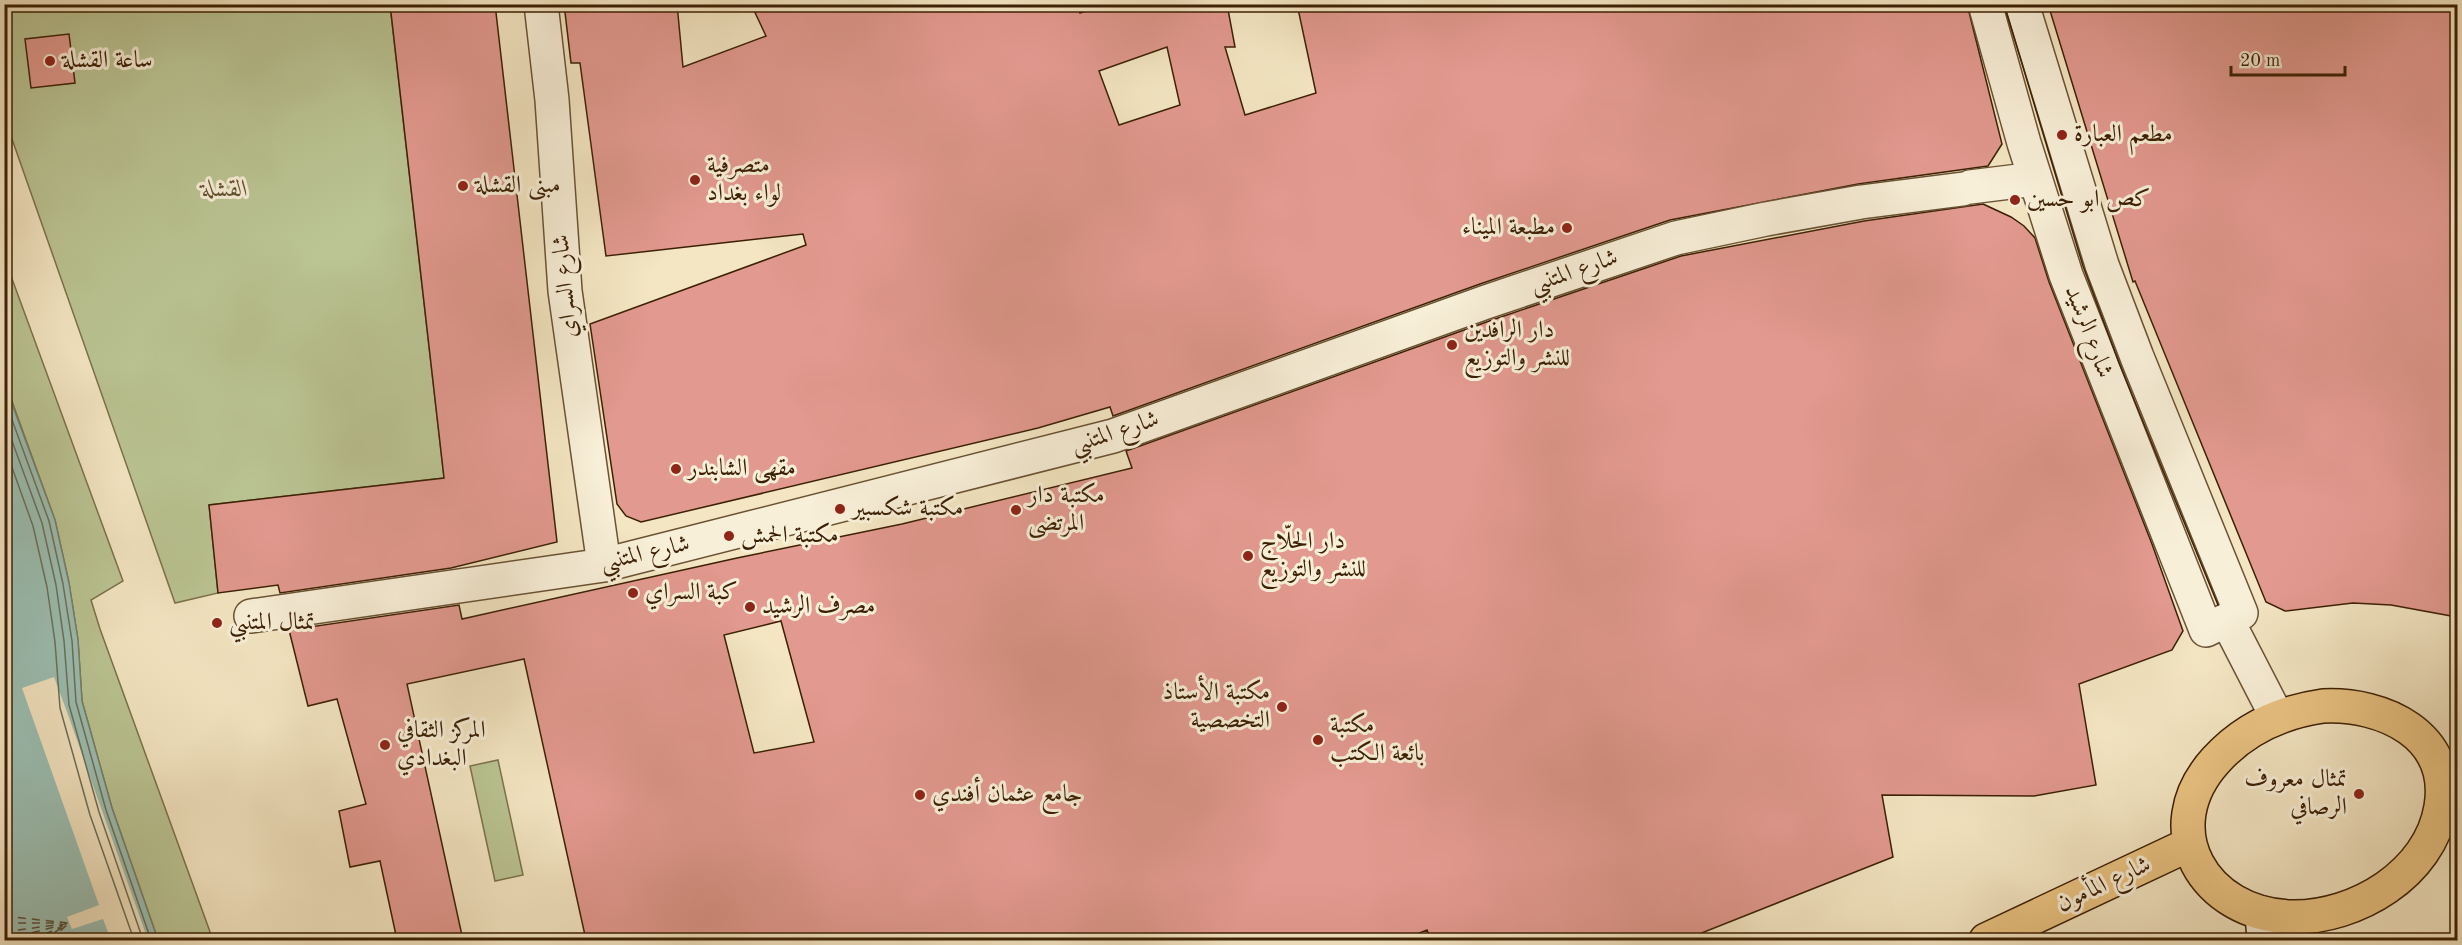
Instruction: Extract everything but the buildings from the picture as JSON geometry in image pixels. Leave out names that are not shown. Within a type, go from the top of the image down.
[{"type":"main road","points":[[2323,706],[2354,706],[2369,709],[2396,719],[2409,728],[2429,749],[2447,759],[2437,821],[2425,849],[2405,872],[2381,890],[2338,910],[2292,917],[2263,927],[2211,884],[2198,865],[2190,844],[2190,815],[2193,801],[2206,773],[2237,740],[2277,717],[2323,706]]},
{"type":"main road","name":"شارع المأمون","points":[[1986,940],[2190,844]]},
{"type":"street","name":"شارع السراي","points":[[541,4],[552,100],[564,291],[603,565]]},
{"type":"street","name":"شارع الرشيد","points":[[1985,4],[2035,179],[2066,275],[2206,630],[2241,613],[2102,265],[2022,4]]},
{"type":"street","name":"شارع المتنبي","points":[[251,616],[603,565],[1113,436],[1486,302],[1676,238],[1861,202],[2035,179]]},
{"type":"street","points":[[2228,620],[2277,717]]},
{"type":"green space","name":"القشلة","points":[[4,5],[390,5],[444,478],[209,505],[218,593],[175,603],[5,119]]},
{"type":"green space","points":[[4,257],[123,581],[91,600],[213,940],[158,940],[112,808],[82,701],[78,640],[69,583],[55,520],[5,382]]},
{"type":"green space","points":[[498,760],[523,875],[495,881],[470,766]]},
{"type":"water","points":[[4,382],[55,520],[69,583],[78,640],[82,701],[112,808],[158,940],[5,940]]},
{"type":"pier","points":[[54,677],[148,940],[111,940],[103,919],[72,929],[67,917],[99,905],[22,688]]},
{"type":"ferry route","points":[[4,916],[68,923]]},
{"type":"ferry route","points":[[4,923],[59,923]]},
{"type":"ferry route","points":[[5,940],[69,923]]},
{"type":"ferry route","points":[[50,940],[69,923]]},
{"type":"ferry route","points":[[4,932],[62,924]]},
{"type":"ferry route","points":[[43,940],[66,925]]},
{"type":"ferry route","points":[[32,940],[63,926]]},
{"type":"tram line","points":[[2004,4],[2083,266],[2119,363],[2218,605]]},
{"type":"place","name":"ساعة القشلة","points":[[50,61]]},
{"type":"place","name":"مطعم العبارة","points":[[2062,135]]},
{"type":"place","name":"متصرفية لواء بغداد","points":[[695,180]]},
{"type":"place","name":"مبنى القشلة","points":[[463,186]]},
{"type":"place","name":"كص ابو حسين","points":[[2015,200]]},
{"type":"place","name":"مطبعة الميناء","points":[[1567,228]]},
{"type":"place","name":"دار الرافدين للنشر والتوزيع","points":[[1452,345]]},
{"type":"place","name":"مقهى الشابندر","points":[[676,469]]},
{"type":"place","name":"مكتبة شكسبير","points":[[840,509]]},
{"type":"place","name":"مكتبة دار المرتضى","points":[[1016,510]]},
{"type":"place","name":"مكتبة الحمش","points":[[729,536]]},
{"type":"place","name":"دار الحلّاج للنشر والتوزيع","points":[[1248,556]]},
{"type":"place","name":"كبة السراي","points":[[633,593]]},
{"type":"place","name":"مصرف الرشيد","points":[[750,607]]},
{"type":"place","name":"تمثال المتنبي","points":[[217,623]]},
{"type":"place","name":"مكتبة الأستاذ التخصصية","points":[[1282,707]]},
{"type":"place","name":"مكتبة بائعة الكتب","points":[[1318,740]]},
{"type":"place","name":"المركز الثقافي البغدادي","points":[[385,745]]},
{"type":"place","name":"تمثال معروف الرصافي","points":[[2359,794]]},
{"type":"place","name":"جامع عثمان أفندي","points":[[920,795]]}]
